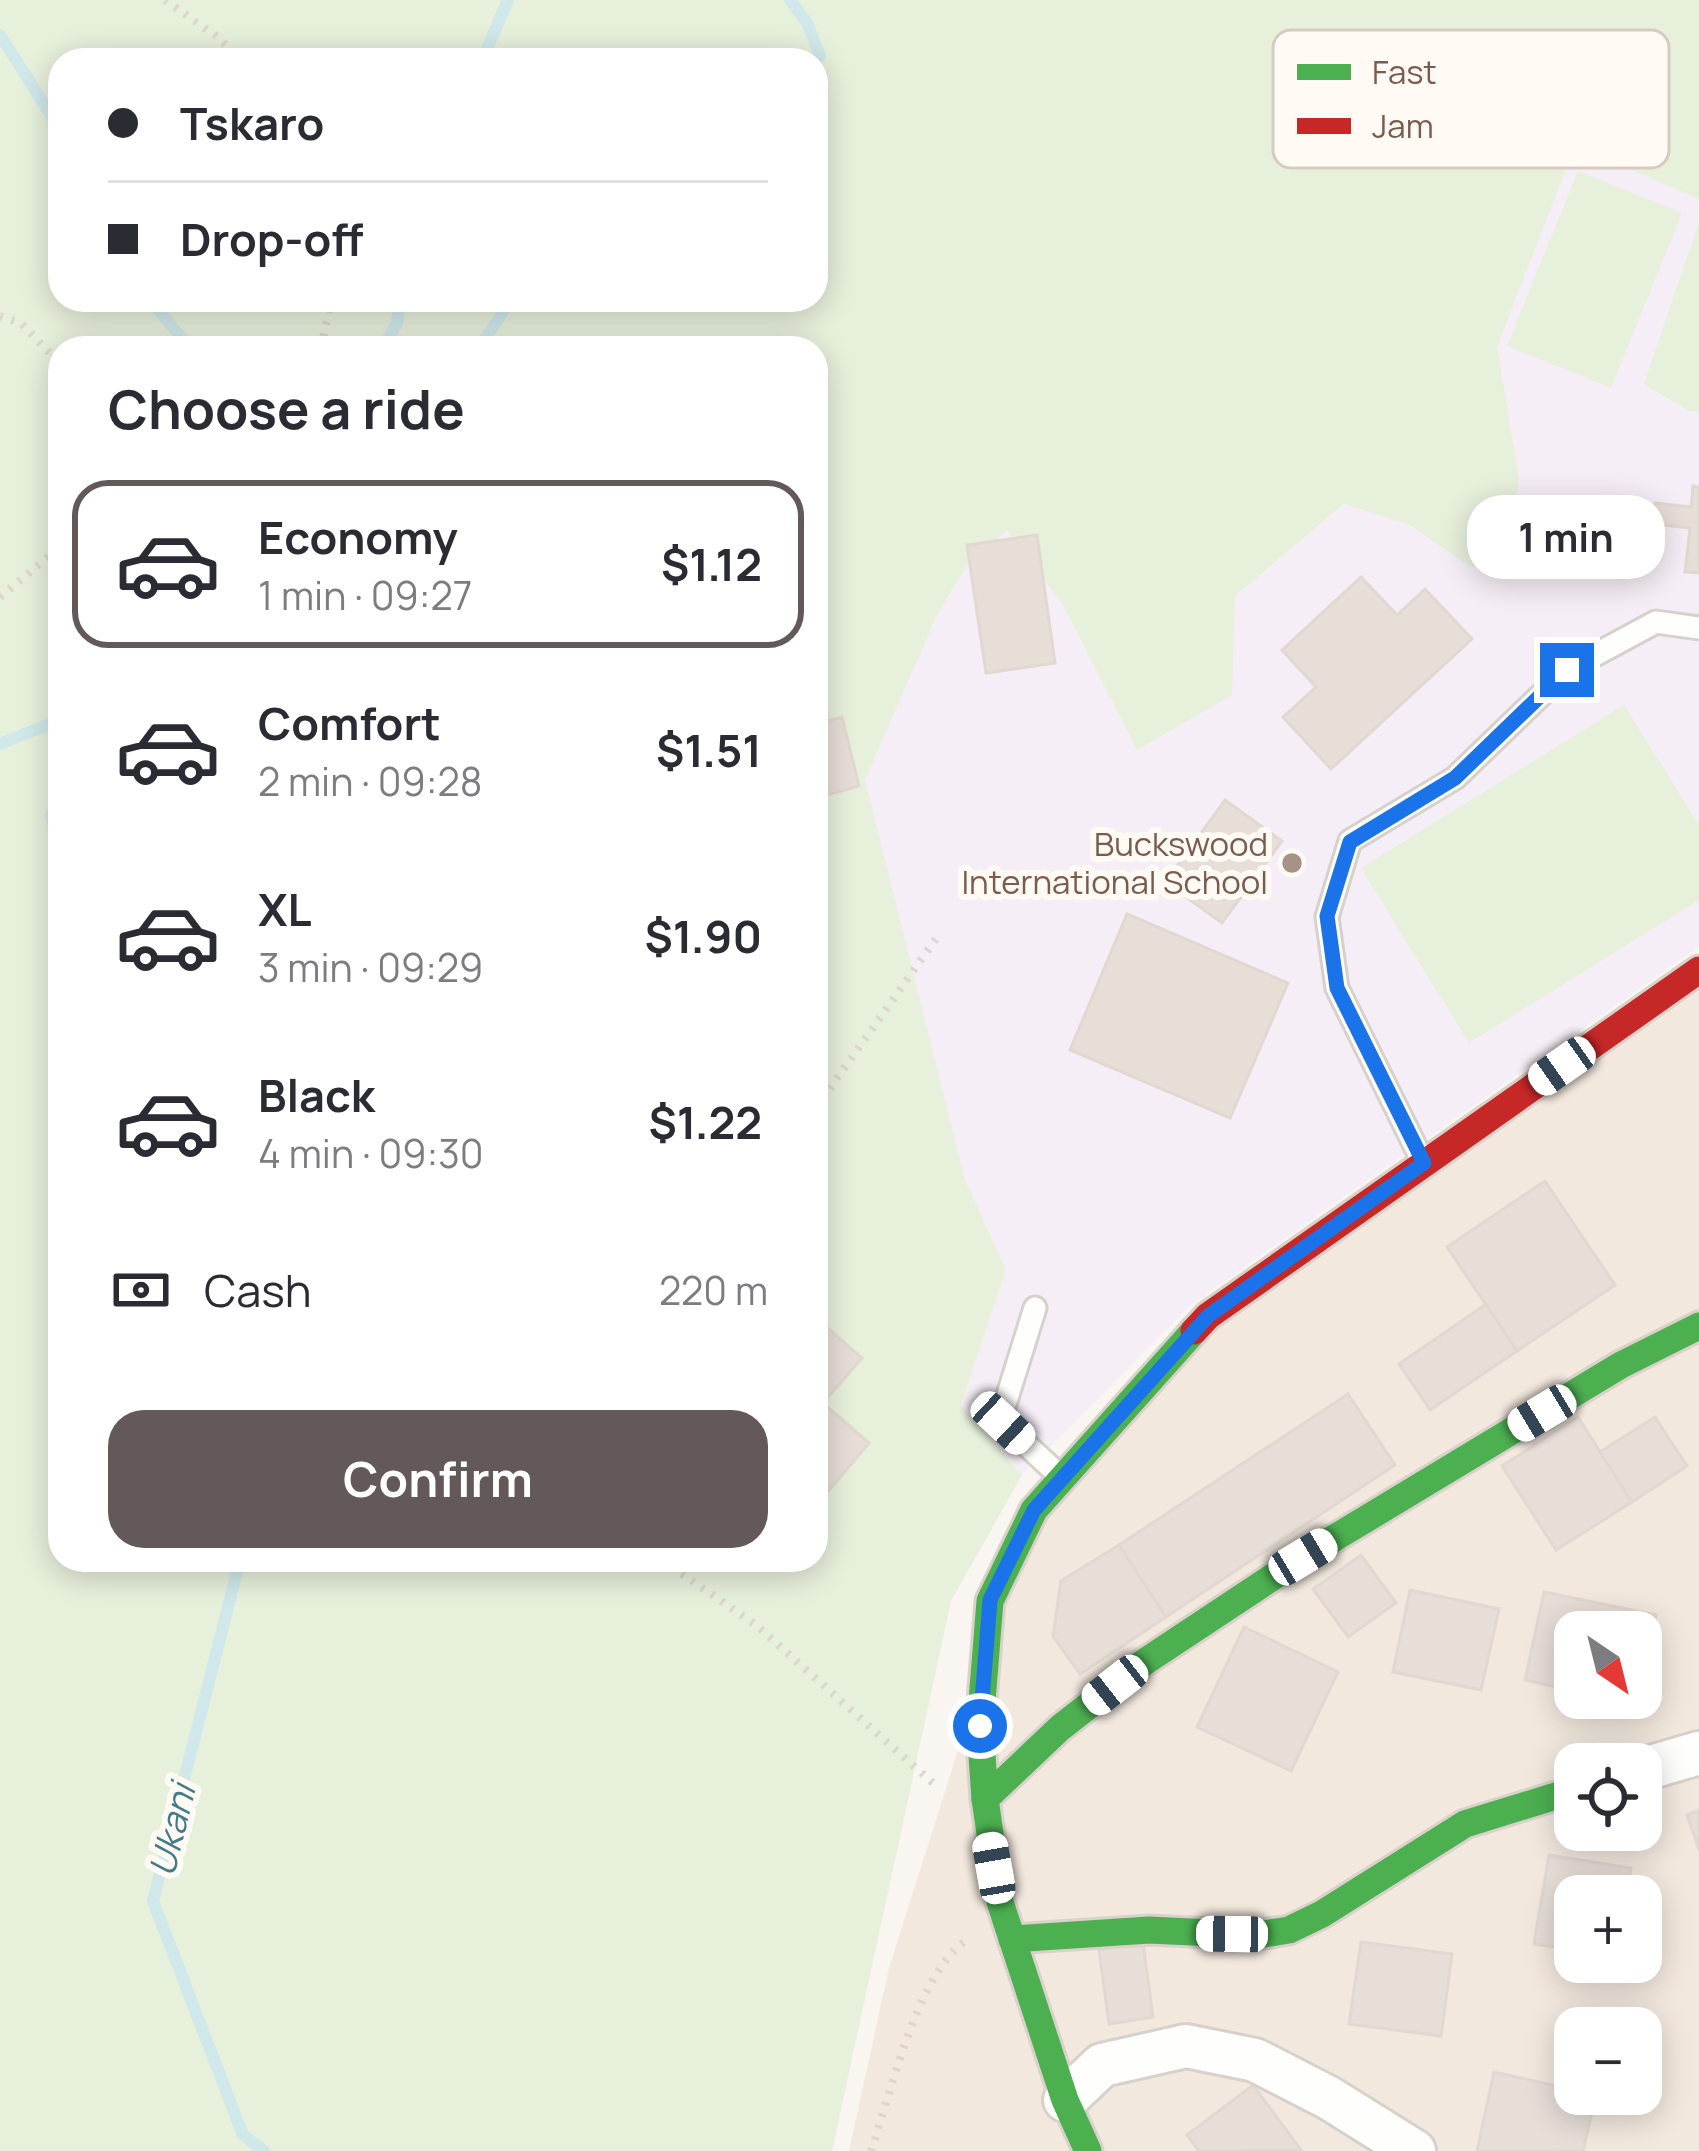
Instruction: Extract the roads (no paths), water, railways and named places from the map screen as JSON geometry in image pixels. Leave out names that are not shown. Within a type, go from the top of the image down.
[{"type":"main road","points":[[1088,2151],[1065,2100],[1008,1926],[985,1799],[980,1726],[990,1600],[1034,1510],[1208,1316],[1699,970]]},
{"type":"main road","points":[[985,1799],[1060,1728],[1142,1663],[1422,1485],[1621,1365],[1699,1326]]},
{"type":"main road","points":[[1008,1926],[1257,1935],[1289,1930],[1465,1824],[1554,1796]]},
{"type":"street","points":[[1662,1764],[1699,1753]]},
{"type":"street","points":[[1065,2100],[1102,2065],[1186,2045],[1255,2060],[1329,2098],[1414,2151]]},
{"type":"lane","points":[[1424,1163],[1337,988],[1327,916],[1350,842],[1455,778],[1567,670],[1656,622],[1699,628]]},
{"type":"lane","points":[[1035,1308],[1001,1417],[1061,1478]]},
{"type":"waterway","points":[[487,48],[508,0]]},
{"type":"waterway","points":[[790,0],[807,23],[817,48]]},
{"type":"waterway","name":"Ukani","points":[[0,35],[48,110]]},
{"type":"waterway","name":"Ukani","points":[[160,312],[180,336]]},
{"type":"waterway","points":[[390,336],[398,312]]},
{"type":"waterway","points":[[487,336],[503,312]]},
{"type":"waterway","points":[[0,744],[48,725]]},
{"type":"waterway","name":"Ukani","points":[[237,1572],[153,1901],[243,2135],[264,2151]]},
{"type":"place","name":"Buckswood International School","points":[[1292,863]]}]
